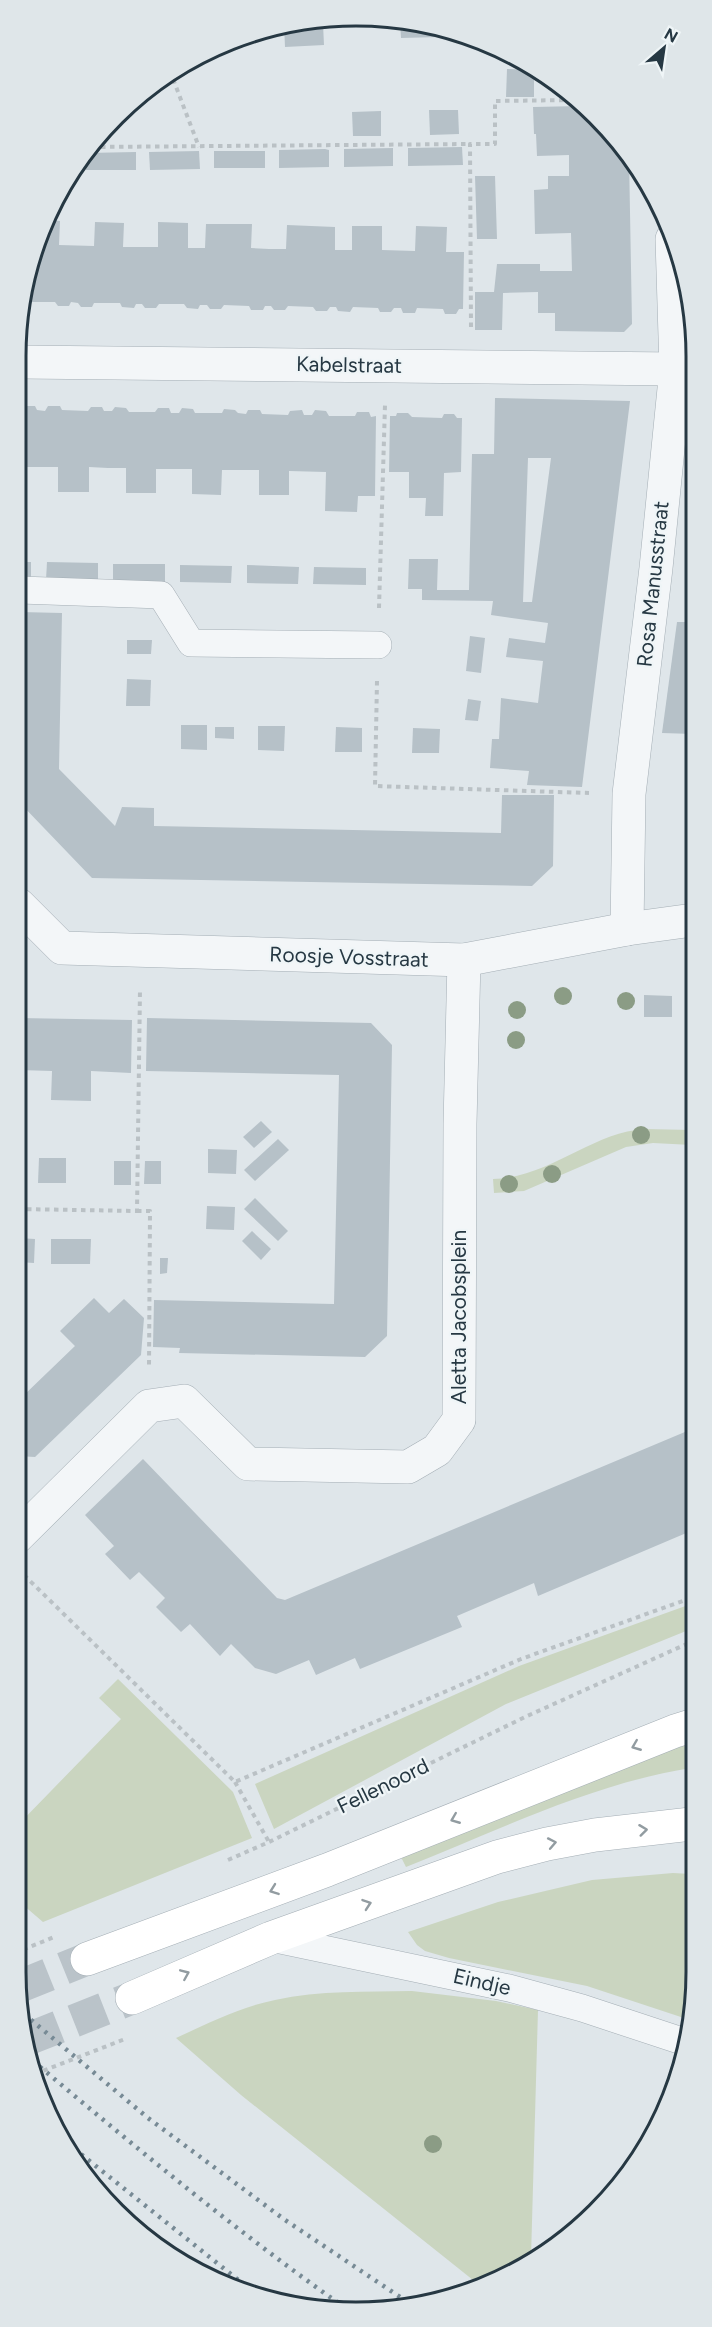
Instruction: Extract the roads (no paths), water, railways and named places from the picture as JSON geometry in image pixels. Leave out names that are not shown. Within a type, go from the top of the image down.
[{"type":"main road","points":[[87,1959],[327,1870],[686,1728]]},
{"type":"main road","points":[[132,1998],[271,1938],[497,1857],[596,1835],[686,1825]]},
{"type":"street","name":"Rosa Manusstraat","points":[[627,929],[629,794],[656,568],[676,369],[673,262]]},
{"type":"street","name":"Kabelstraat","points":[[26,362],[676,369]]},
{"type":"street","name":"Roosje Vosstraat","points":[[26,912],[63,948],[464,960],[627,929],[686,921]]},
{"type":"street","name":"Aletta Jacobsplein","points":[[26,1528],[149,1406],[184,1401],[248,1464],[408,1467],[437,1450],[459,1420],[459,1170],[464,960]]},
{"type":"lane","points":[[26,590],[161,596],[191,643],[378,645]]},
{"type":"lane","name":"Eindje","points":[[271,1938],[509,1988],[582,2008],[679,2040]]},
{"type":"tunnel","points":[[26,1984],[87,1959]]},
{"type":"tunnel","points":[[33,2037],[132,1998]]},
{"type":"railway","points":[[29,2018],[148,2118],[285,2220],[402,2298]]},
{"type":"railway","points":[[40,2067],[225,2218],[336,2301]]},
{"type":"railway","points":[[80,2154],[236,2279]]}]
